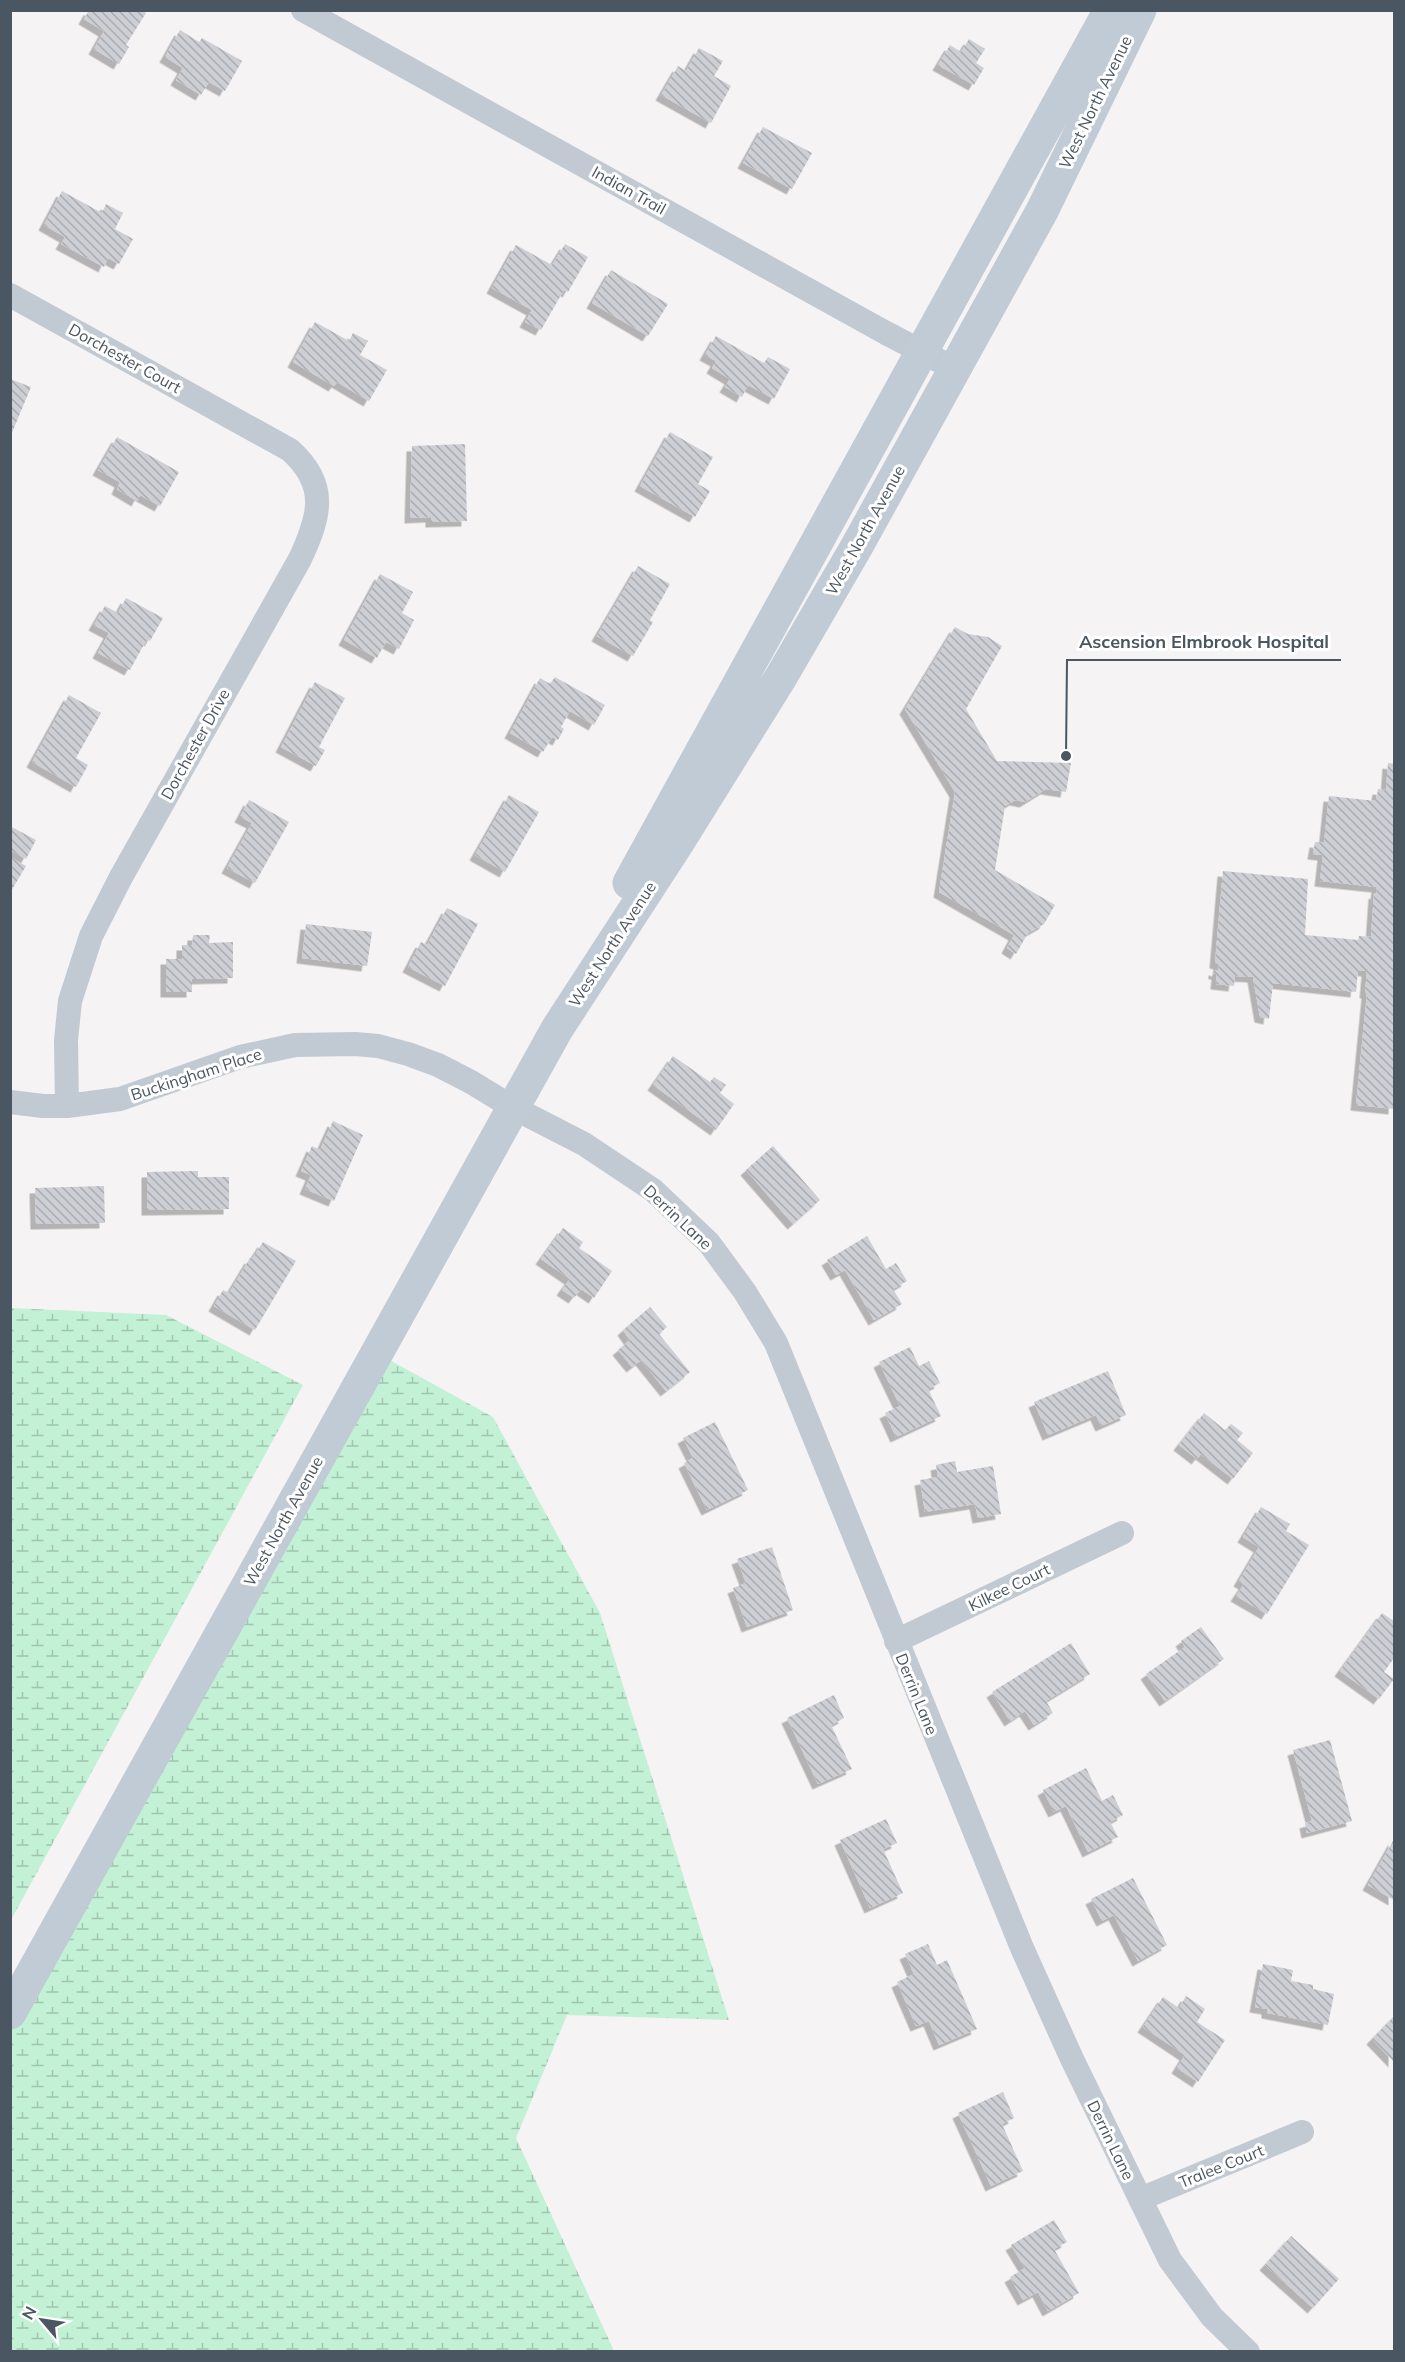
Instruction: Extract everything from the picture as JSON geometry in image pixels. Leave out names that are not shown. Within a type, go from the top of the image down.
[{"type":"main road","name":"West North Avenue","points":[[557,1029],[640,862],[1110,10]]},
{"type":"main road","name":"West North Avenue","points":[[10,2013],[512,1107],[557,1029],[679,841],[781,677],[862,536],[1042,211],[1140,10]]},
{"type":"street","name":"Indian Trail","points":[[303,10],[955,369]]},
{"type":"street","name":"Dorchester Court","points":[[10,295],[240,421]]},
{"type":"street","name":"Dorchester Drive","points":[[67,1106],[66,1040],[70,1002],[91,936],[138,846],[300,559],[316,520],[317,500],[314,483],[305,464],[290,450],[240,421]]},
{"type":"street","name":"Buckingham Place","points":[[10,1102],[67,1106],[120,1099],[240,1057],[295,1045],[355,1044],[388,1049],[438,1065],[512,1107]]},
{"type":"street","name":"Derrin Lane","points":[[512,1107],[584,1144],[653,1190],[709,1243],[745,1292],[776,1343],[1022,1948],[1072,2059],[1170,2260],[1212,2317],[1248,2352]]},
{"type":"street","name":"Kilkee Court","points":[[896,1641],[1122,1533]]},
{"type":"street","name":"Tralee Court","points":[[1140,2199],[1302,2133]]},
{"type":"green space","points":[[11,1308],[166,1315],[303,1385],[11,1920]]},
{"type":"green space","points":[[366,1347],[493,1417],[600,1613],[729,2020],[567,2015],[516,2138],[614,2351],[11,2352],[11,2011]]},
{"type":"building","points":[[89,10],[142,10],[146,13],[126,45],[129,47],[119,64],[94,49],[104,31],[84,19]]},
{"type":"building","points":[[180,30],[199,42],[202,38],[242,61],[225,91],[209,82],[201,95],[176,80],[183,68],[165,57]]},
{"type":"building","points":[[969,39],[985,49],[976,63],[984,68],[974,85],[938,65],[950,45],[961,52]]},
{"type":"building","points":[[699,48],[723,61],[714,76],[731,86],[711,123],[661,95],[678,66],[686,71]]},
{"type":"building","points":[[763,127],[812,153],[792,189],[743,163]]},
{"type":"building","points":[[62,191],[102,213],[106,204],[123,213],[115,229],[133,239],[119,264],[108,258],[104,267],[61,244],[65,237],[44,225]]},
{"type":"building","points":[[565,244],[588,257],[568,292],[564,290],[541,330],[525,322],[532,310],[492,288],[516,245],[552,265]]},
{"type":"building","points":[[611,270],[668,304],[648,336],[592,303]]},
{"type":"building","points":[[315,322],[349,341],[353,333],[368,341],[360,355],[387,370],[369,401],[337,382],[334,386],[293,362]]},
{"type":"building","points":[[716,336],[764,363],[768,357],[790,369],[774,399],[748,385],[742,397],[725,387],[730,379],[712,368],[716,361],[705,355]]},
{"type":"building","points":[[10,379],[31,387],[11,435],[10,435]]},
{"type":"building","points":[[670,432],[713,457],[698,484],[710,491],[695,517],[640,486]]},
{"type":"building","points":[[117,437],[179,472],[160,506],[140,495],[137,501],[117,489],[120,482],[98,470]]},
{"type":"building","points":[[465,444],[467,521],[431,522],[431,517],[410,518],[412,446]]},
{"type":"building","points":[[638,566],[670,584],[650,620],[653,622],[633,656],[597,636]]},
{"type":"building","points":[[380,574],[413,592],[402,613],[414,620],[399,649],[386,642],[377,658],[344,640]]},
{"type":"building","points":[[126,598],[163,618],[150,641],[147,639],[130,670],[98,653],[109,633],[94,625],[105,606],[118,613]]},
{"type":"building","points":[[955,627],[968,634],[988,637],[1002,646],[966,709],[997,761],[1071,763],[1066,792],[1046,789],[1025,802],[1015,800],[1005,806],[995,870],[1055,905],[1044,924],[1028,933],[1016,954],[1007,948],[1014,935],[939,892],[955,792],[905,709]]},
{"type":"building","points":[[555,677],[605,705],[594,725],[570,711],[561,727],[564,729],[558,740],[552,737],[543,752],[510,733],[540,678],[550,684]]},
{"type":"building","points":[[315,682],[345,698],[319,747],[325,750],[316,766],[281,747]]},
{"type":"building","points":[[69,695],[101,713],[76,758],[88,765],[76,787],[32,762]]},
{"type":"building","points":[[1388,763],[1394,764],[1394,1109],[1356,1105],[1367,971],[1358,970],[1356,992],[1273,983],[1269,1019],[1260,1017],[1253,977],[1235,976],[1234,986],[1216,984],[1217,974],[1214,974],[1214,970],[1218,971],[1219,964],[1215,963],[1223,871],[1308,879],[1305,935],[1358,940],[1359,936],[1371,937],[1374,893],[1376,894],[1377,887],[1320,881],[1323,855],[1313,854],[1315,842],[1324,843],[1329,796],[1376,801],[1378,789],[1386,790]]},
{"type":"building","points":[[509,795],[539,812],[505,872],[475,855]]},
{"type":"building","points":[[249,800],[289,822],[255,883],[227,868],[252,823],[240,817]]},
{"type":"building","points":[[10,826],[36,840],[26,859],[10,850]]},
{"type":"building","points":[[10,857],[26,866],[10,893]]},
{"type":"building","points":[[447,908],[478,924],[445,986],[408,967],[421,942],[427,945]]},
{"type":"building","points":[[306,924],[372,932],[367,966],[302,958]]},
{"type":"building","points":[[193,935],[210,935],[209,943],[233,942],[233,978],[192,979],[192,992],[166,992],[166,959],[182,959],[182,945],[192,945]]},
{"type":"building","points":[[673,1056],[710,1082],[714,1077],[726,1085],[720,1093],[734,1104],[716,1130],[653,1085]]},
{"type":"building","points":[[333,1121],[363,1135],[334,1201],[305,1189],[311,1175],[301,1171],[312,1146],[320,1150]]},
{"type":"building","points":[[773,1146],[820,1200],[793,1224],[746,1170]]},
{"type":"building","points":[[198,1171],[198,1177],[229,1177],[229,1209],[147,1210],[147,1172]]},
{"type":"building","points":[[104,1186],[105,1223],[36,1224],[35,1188]]},
{"type":"building","points":[[563,1228],[583,1242],[579,1248],[612,1271],[594,1298],[581,1289],[574,1298],[562,1290],[570,1279],[541,1259]]},
{"type":"building","points":[[867,1236],[886,1269],[896,1263],[907,1281],[893,1289],[902,1304],[874,1320],[845,1270],[836,1275],[827,1260]]},
{"type":"building","points":[[263,1242],[296,1261],[255,1330],[214,1306],[223,1290],[229,1293],[250,1258],[252,1259]]},
{"type":"building","points":[[650,1307],[667,1327],[659,1334],[690,1372],[666,1391],[641,1360],[632,1367],[618,1350],[630,1340],[623,1330]]},
{"type":"building","points":[[910,1347],[919,1366],[929,1361],[940,1383],[928,1389],[941,1416],[896,1437],[885,1413],[900,1406],[879,1362]]},
{"type":"building","points":[[1108,1371],[1126,1415],[1101,1426],[1096,1415],[1048,1435],[1034,1402]]},
{"type":"building","points":[[1204,1413],[1225,1430],[1231,1424],[1243,1433],[1237,1440],[1253,1453],[1233,1479],[1201,1454],[1197,1459],[1179,1445]]},
{"type":"building","points":[[715,1422],[748,1490],[707,1510],[684,1463],[693,1458],[683,1438]]},
{"type":"building","points":[[955,1461],[957,1472],[993,1466],[1001,1514],[978,1518],[975,1504],[925,1512],[920,1480],[938,1477],[936,1465]]},
{"type":"building","points":[[1261,1507],[1290,1524],[1286,1531],[1309,1545],[1267,1614],[1236,1596],[1244,1584],[1239,1581],[1259,1547],[1243,1537]]},
{"type":"building","points":[[772,1547],[793,1610],[747,1627],[733,1588],[746,1583],[737,1559]]},
{"type":"building","points":[[1382,1613],[1394,1621],[1394,1658],[1384,1672],[1394,1679],[1379,1699],[1340,1671]]},
{"type":"building","points":[[1201,1627],[1224,1659],[1165,1701],[1146,1674],[1185,1647],[1181,1641]]},
{"type":"building","points":[[1071,1643],[1090,1674],[1046,1701],[1053,1713],[1034,1725],[1025,1711],[1010,1721],[992,1692]]},
{"type":"building","points":[[834,1695],[844,1718],[831,1725],[852,1769],[818,1784],[787,1718]]},
{"type":"building","points":[[1330,1740],[1352,1821],[1307,1833],[1305,1823],[1312,1821],[1293,1750]]},
{"type":"building","points":[[1086,1768],[1102,1801],[1113,1795],[1123,1815],[1110,1822],[1118,1837],[1088,1852],[1066,1806],[1054,1812],[1043,1790]]},
{"type":"building","points":[[886,1819],[897,1843],[883,1849],[903,1893],[870,1908],[840,1840]]},
{"type":"building","points":[[1394,1839],[1394,1900],[1368,1885]]},
{"type":"building","points":[[1133,1878],[1167,1945],[1138,1961],[1114,1915],[1102,1921],[1091,1899]]},
{"type":"building","points":[[928,1944],[937,1965],[947,1960],[977,2029],[939,2045],[929,2021],[916,2026],[897,1982],[914,1974],[905,1954]]},
{"type":"building","points":[[1263,1964],[1293,1970],[1291,1981],[1313,1985],[1313,1989],[1334,1994],[1328,2025],[1267,2013],[1267,2009],[1255,2007]]},
{"type":"building","points":[[1186,1996],[1205,2009],[1197,2022],[1225,2040],[1198,2082],[1177,2068],[1185,2055],[1143,2027],[1163,1997],[1179,2008]]},
{"type":"building","points":[[1394,2016],[1394,2062],[1372,2039]]},
{"type":"building","points":[[1003,2092],[1014,2118],[1002,2124],[1023,2171],[991,2186],[958,2113]]},
{"type":"building","points":[[1054,2220],[1067,2242],[1054,2249],[1079,2293],[1048,2311],[1038,2292],[1023,2300],[1010,2277],[1025,2268],[1011,2245]]},
{"type":"building","points":[[1291,2236],[1339,2279],[1313,2308],[1265,2265]]},
{"type":"place","name":"Ascension Elmbrook Hospital","points":[[1066,756]]}]
